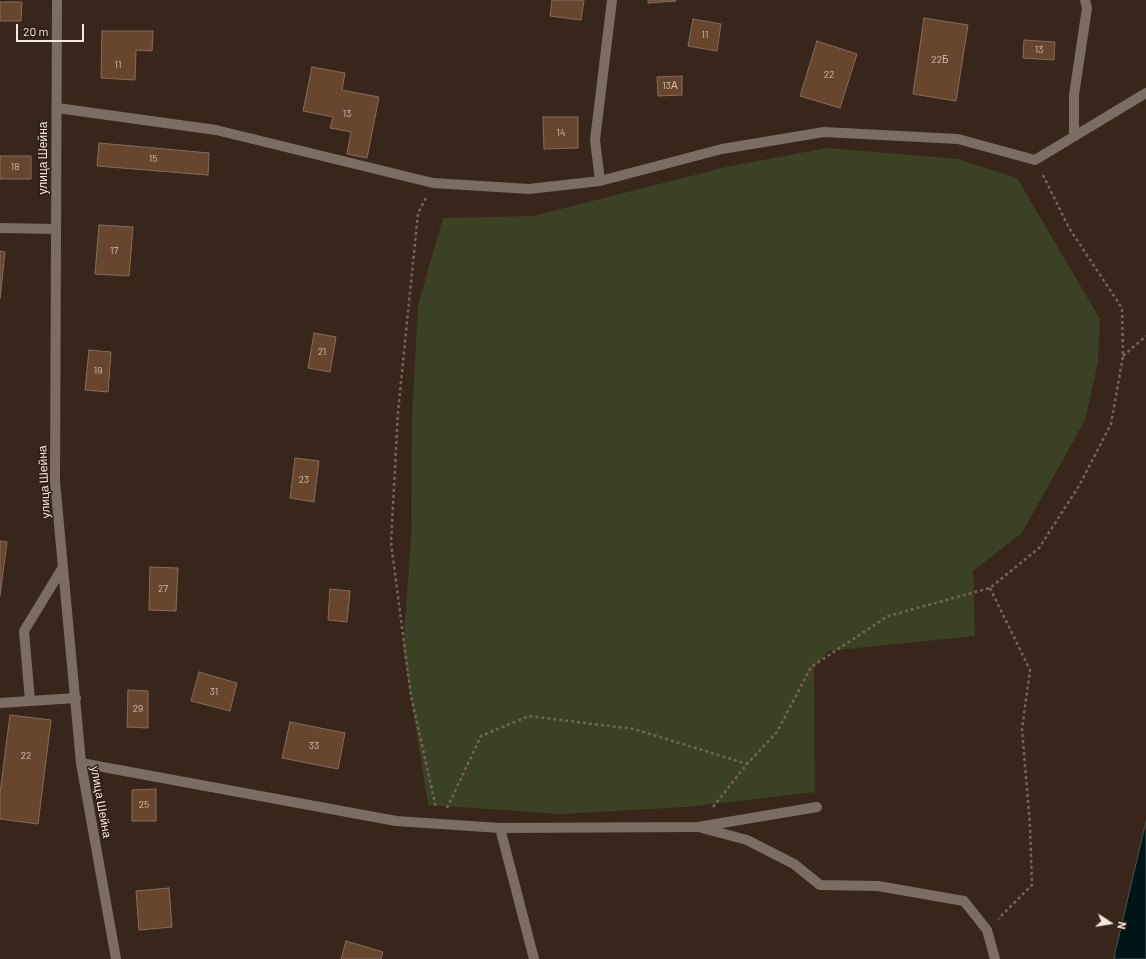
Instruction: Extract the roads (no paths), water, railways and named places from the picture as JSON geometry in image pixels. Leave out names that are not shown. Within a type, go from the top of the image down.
[{"type":"street","name":"улица Шейна","points":[[57,0],[55,481],[81,762],[116,959]]},
{"type":"street","points":[[600,181],[595,140],[612,0]]},
{"type":"street","points":[[1074,136],[1074,95],[1087,8],[1085,0]]},
{"type":"street","points":[[56,108],[216,130],[433,183],[529,189],[600,181],[722,149],[824,132],[958,139],[1035,160],[1146,93]]},
{"type":"street","points":[[0,228],[56,228]]},
{"type":"street","points":[[30,701],[24,631],[63,567]]},
{"type":"street","points":[[0,703],[76,698]]},
{"type":"street","points":[[81,762],[396,821],[500,828],[698,827],[817,807]]},
{"type":"street","points":[[698,827],[747,840],[794,864],[820,886],[878,886],[964,901],[987,930],[994,959]]},
{"type":"street","points":[[500,828],[534,959]]}]
